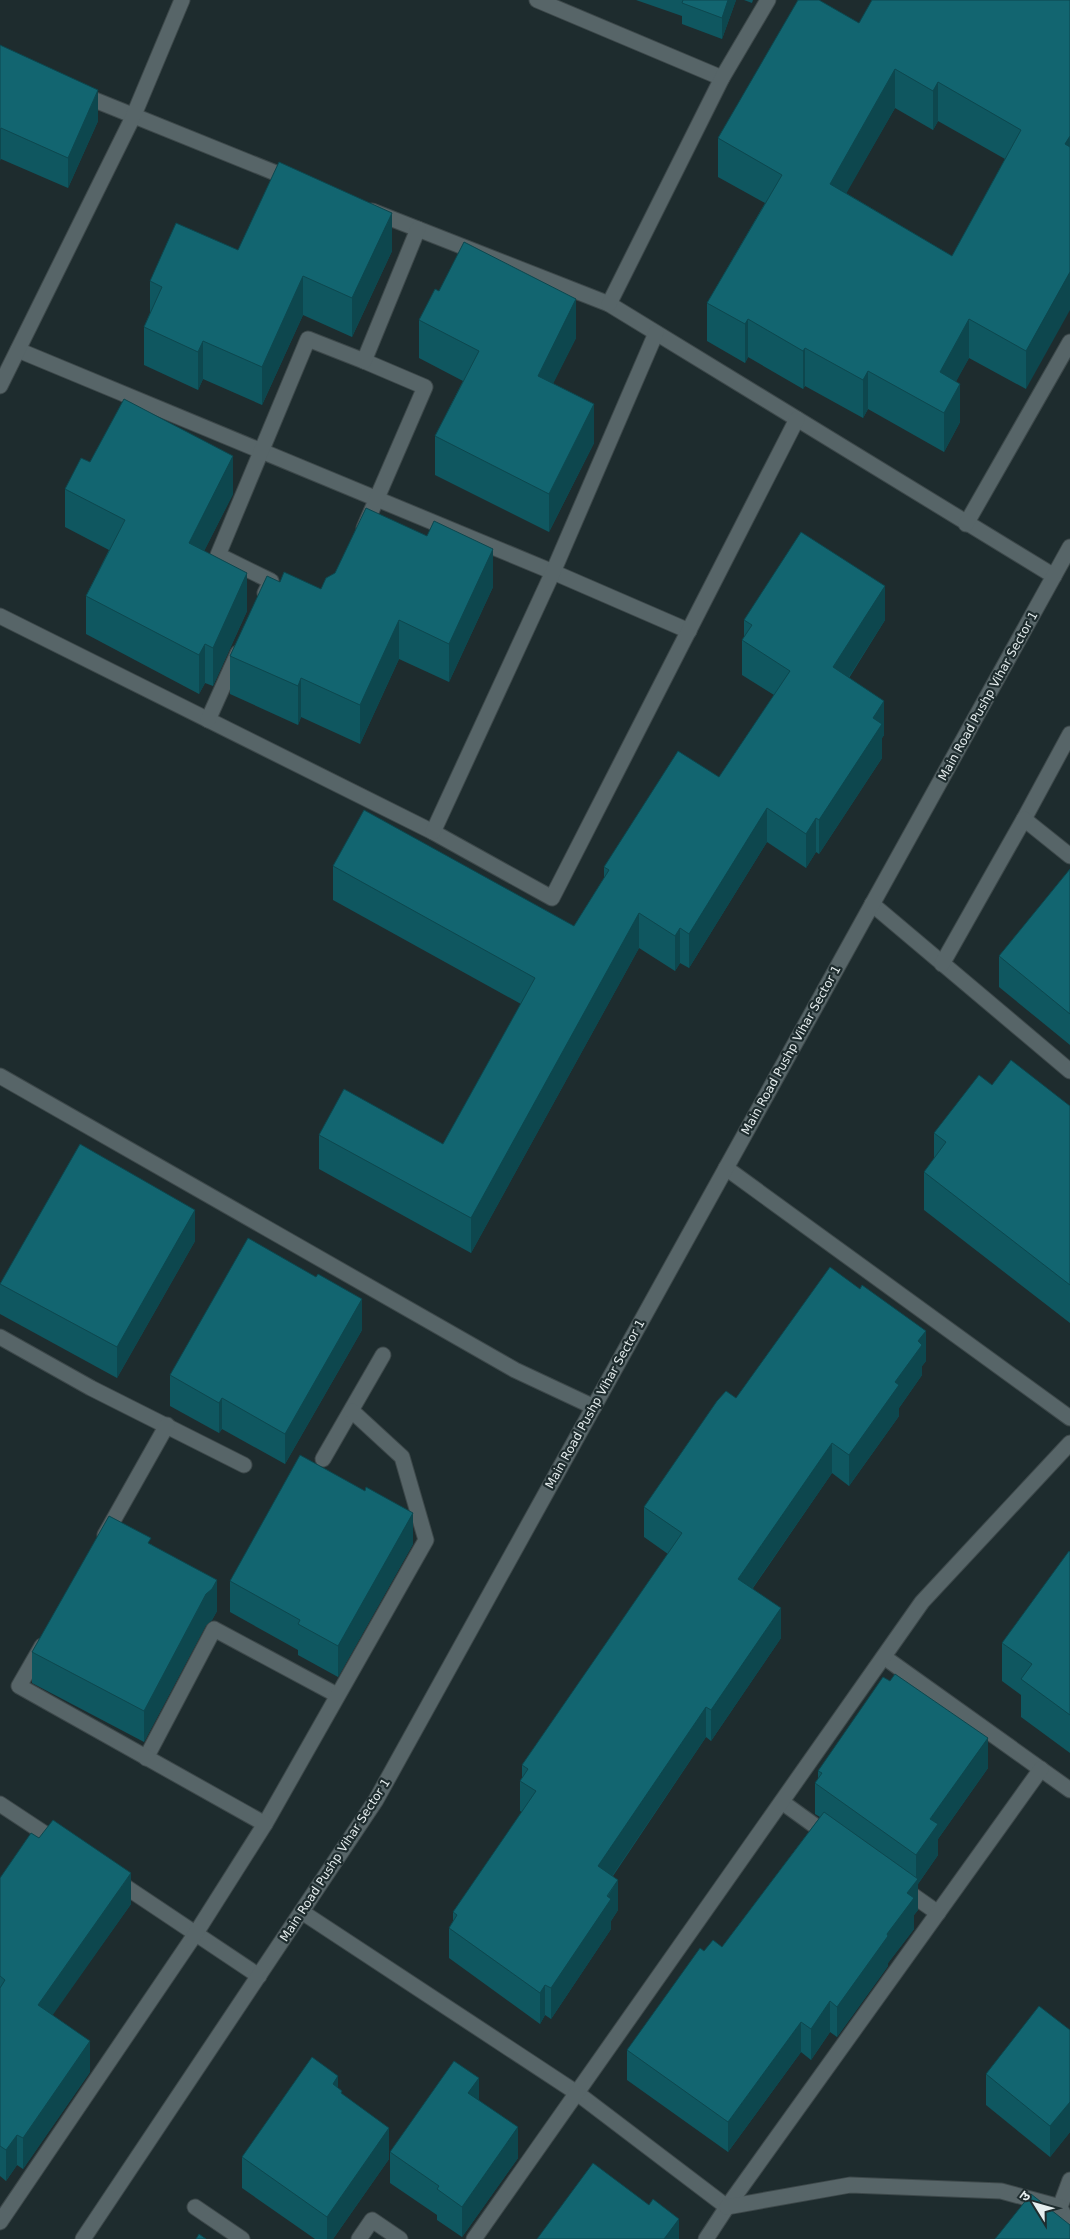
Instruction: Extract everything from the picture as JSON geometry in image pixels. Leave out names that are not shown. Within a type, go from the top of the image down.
[{"type":"street","points":[[0,386],[133,117],[182,0]]},
{"type":"street","points":[[537,0],[722,78]]},
{"type":"street","points":[[609,304],[722,78],[768,0]]},
{"type":"street","points":[[68,89],[133,117],[307,185]]},
{"type":"street","points":[[362,207],[609,304],[966,524],[1054,576]]},
{"type":"street","points":[[364,361],[418,229]]},
{"type":"street","points":[[433,832],[553,572],[656,333]]},
{"type":"street","points":[[287,588],[218,556],[308,339],[425,387],[378,500],[357,544]]},
{"type":"street","points":[[966,524],[1070,342]]},
{"type":"street","points":[[18,350],[553,572],[689,632]]},
{"type":"street","points":[[0,616],[433,832],[552,898],[797,419]]},
{"type":"street","name":"Main Road Pushp Vihar Sector 1","points":[[83,2239],[376,1800],[1070,547]]},
{"type":"street","points":[[259,607],[271,581]]},
{"type":"street","points":[[208,720],[243,642]]},
{"type":"street","points":[[942,964],[1070,734]]},
{"type":"street","points":[[1024,819],[1070,856]]},
{"type":"street","points":[[872,904],[1070,1071]]},
{"type":"street","points":[[0,1076],[516,1370],[594,1407]]},
{"type":"street","points":[[726,1168],[1070,1418]]},
{"type":"street","points":[[0,1337],[91,1388],[244,1465]]},
{"type":"street","points":[[323,1459],[384,1355]]},
{"type":"street","points":[[0,2222],[196,1933],[265,1824],[426,1540],[402,1457],[352,1411]]},
{"type":"street","points":[[98,1547],[167,1425]]},
{"type":"street","points":[[474,2239],[922,1602],[1070,1443]]},
{"type":"street","points":[[146,1758],[214,1629],[337,1695]]},
{"type":"street","points":[[49,1634],[19,1686],[265,1824]]},
{"type":"street","points":[[884,1656],[1070,1790]]},
{"type":"street","points":[[706,2239],[1041,1769]]},
{"type":"street","points":[[782,1802],[844,1846]]},
{"type":"street","points":[[2,1809],[71,1851]]},
{"type":"street","points":[[104,1873],[259,1976]]},
{"type":"street","points":[[891,1880],[938,1913]]},
{"type":"street","points":[[302,1912],[577,2093],[727,2207],[850,2185],[1001,2191],[1060,2208]]},
{"type":"street","points":[[1070,2180],[1060,2208],[1070,2228]]},
{"type":"street","points":[[195,2207],[242,2239]]},
{"type":"street","points":[[359,2239],[372,2220],[400,2239]]},
{"type":"building","points":[[683,0],[728,0],[722,18],[682,3]]},
{"type":"building","points":[[798,0],[819,0],[859,23],[872,0],[1070,0],[1070,136],[1065,144],[1070,147],[1070,272],[1026,351],[969,319],[940,372],[960,384],[944,413],[868,371],[863,380],[805,348],[803,351],[748,319],[745,324],[707,303],[782,175],[718,138]],"holes":[[[895,69],[933,91],[938,82],[1021,130],[952,256],[830,184]]]},
{"type":"building","points":[[0,45],[98,90],[68,158],[1,128],[0,131]]},
{"type":"building","points":[[279,162],[392,213],[352,298],[303,276],[262,367],[203,341],[198,352],[144,327],[162,287],[150,281],[176,223],[238,250]]},
{"type":"building","points":[[464,242],[576,299],[538,376],[594,404],[549,494],[435,436],[479,351],[419,320],[435,289],[439,291]]},
{"type":"building","points":[[124,399],[233,456],[189,543],[247,573],[213,648],[205,644],[199,655],[86,596],[125,520],[65,489],[81,458],[90,462]]},
{"type":"building","points":[[366,508],[427,536],[434,521],[493,549],[449,644],[399,620],[360,705],[301,678],[298,686],[230,656],[267,576],[280,582],[284,572],[321,589],[326,578],[335,573]]},
{"type":"building","points":[[801,532],[885,586],[833,667],[884,701],[873,718],[882,724],[819,820],[816,818],[806,834],[767,808],[689,934],[680,928],[675,936],[639,913],[471,1218],[319,1135],[344,1089],[443,1144],[535,978],[333,866],[364,810],[574,926],[609,870],[604,867],[678,751],[719,777],[790,671],[742,640],[752,625],[744,620]]},
{"type":"building","points":[[1070,869],[1070,1014],[999,956]]},
{"type":"building","points":[[1011,1060],[1070,1106],[1070,1285],[924,1172],[946,1142],[934,1133],[979,1075],[992,1085]]},
{"type":"building","points":[[80,1144],[195,1210],[117,1347],[0,1284]]},
{"type":"building","points":[[248,1238],[316,1277],[318,1274],[362,1299],[285,1434],[222,1398],[219,1403],[170,1375]]},
{"type":"building","points":[[830,1267],[860,1289],[862,1285],[926,1331],[918,1341],[922,1345],[895,1382],[899,1385],[849,1455],[832,1443],[738,1579],[781,1608],[711,1710],[706,1707],[598,1866],[618,1880],[607,1896],[611,1899],[551,1988],[545,1985],[540,1993],[449,1928],[457,1915],[453,1912],[536,1791],[520,1781],[528,1769],[522,1765],[682,1533],[644,1507],[717,1401],[726,1391],[736,1398]]},
{"type":"building","points":[[300,1455],[365,1491],[366,1487],[413,1513],[338,1646],[298,1624],[300,1620],[230,1581]]},
{"type":"building","points":[[109,1516],[151,1538],[148,1543],[217,1580],[212,1589],[206,1594],[144,1711],[32,1652]]},
{"type":"building","points":[[1069,1551],[1070,1715],[1021,1679],[1032,1664],[1002,1643]]},
{"type":"building","points":[[895,1674],[988,1738],[930,1819],[938,1824],[916,1855],[815,1783],[822,1773],[818,1771],[883,1677],[890,1681]]},
{"type":"building","points":[[824,1812],[918,1879],[907,1893],[914,1898],[837,2007],[830,2001],[811,2029],[801,2022],[728,2122],[627,2050],[700,1948],[704,1951],[713,1940],[722,1947]]},
{"type":"building","points":[[53,1820],[131,1873],[38,2005],[90,2041],[23,2138],[17,2135],[6,2150],[0,2146],[0,1988],[5,1980],[0,1976],[0,1878],[31,1833],[39,1838]]},
{"type":"building","points":[[1039,2006],[1070,2030],[1070,2102],[1050,2126],[986,2074]]},
{"type":"building","points":[[312,2057],[338,2076],[333,2084],[342,2091],[341,2093],[389,2128],[327,2217],[242,2157]]},
{"type":"building","points":[[454,2061],[479,2078],[468,2093],[518,2127],[462,2207],[437,2189],[439,2186],[390,2152]]},
{"type":"building","points":[[593,2163],[649,2205],[653,2199],[679,2219],[664,2239],[537,2239]]},
{"type":"building","points":[[1031,2194],[1070,2225],[1070,2239],[995,2239]]},
{"type":"building","points":[[199,2234],[206,2239],[196,2239]]}]
